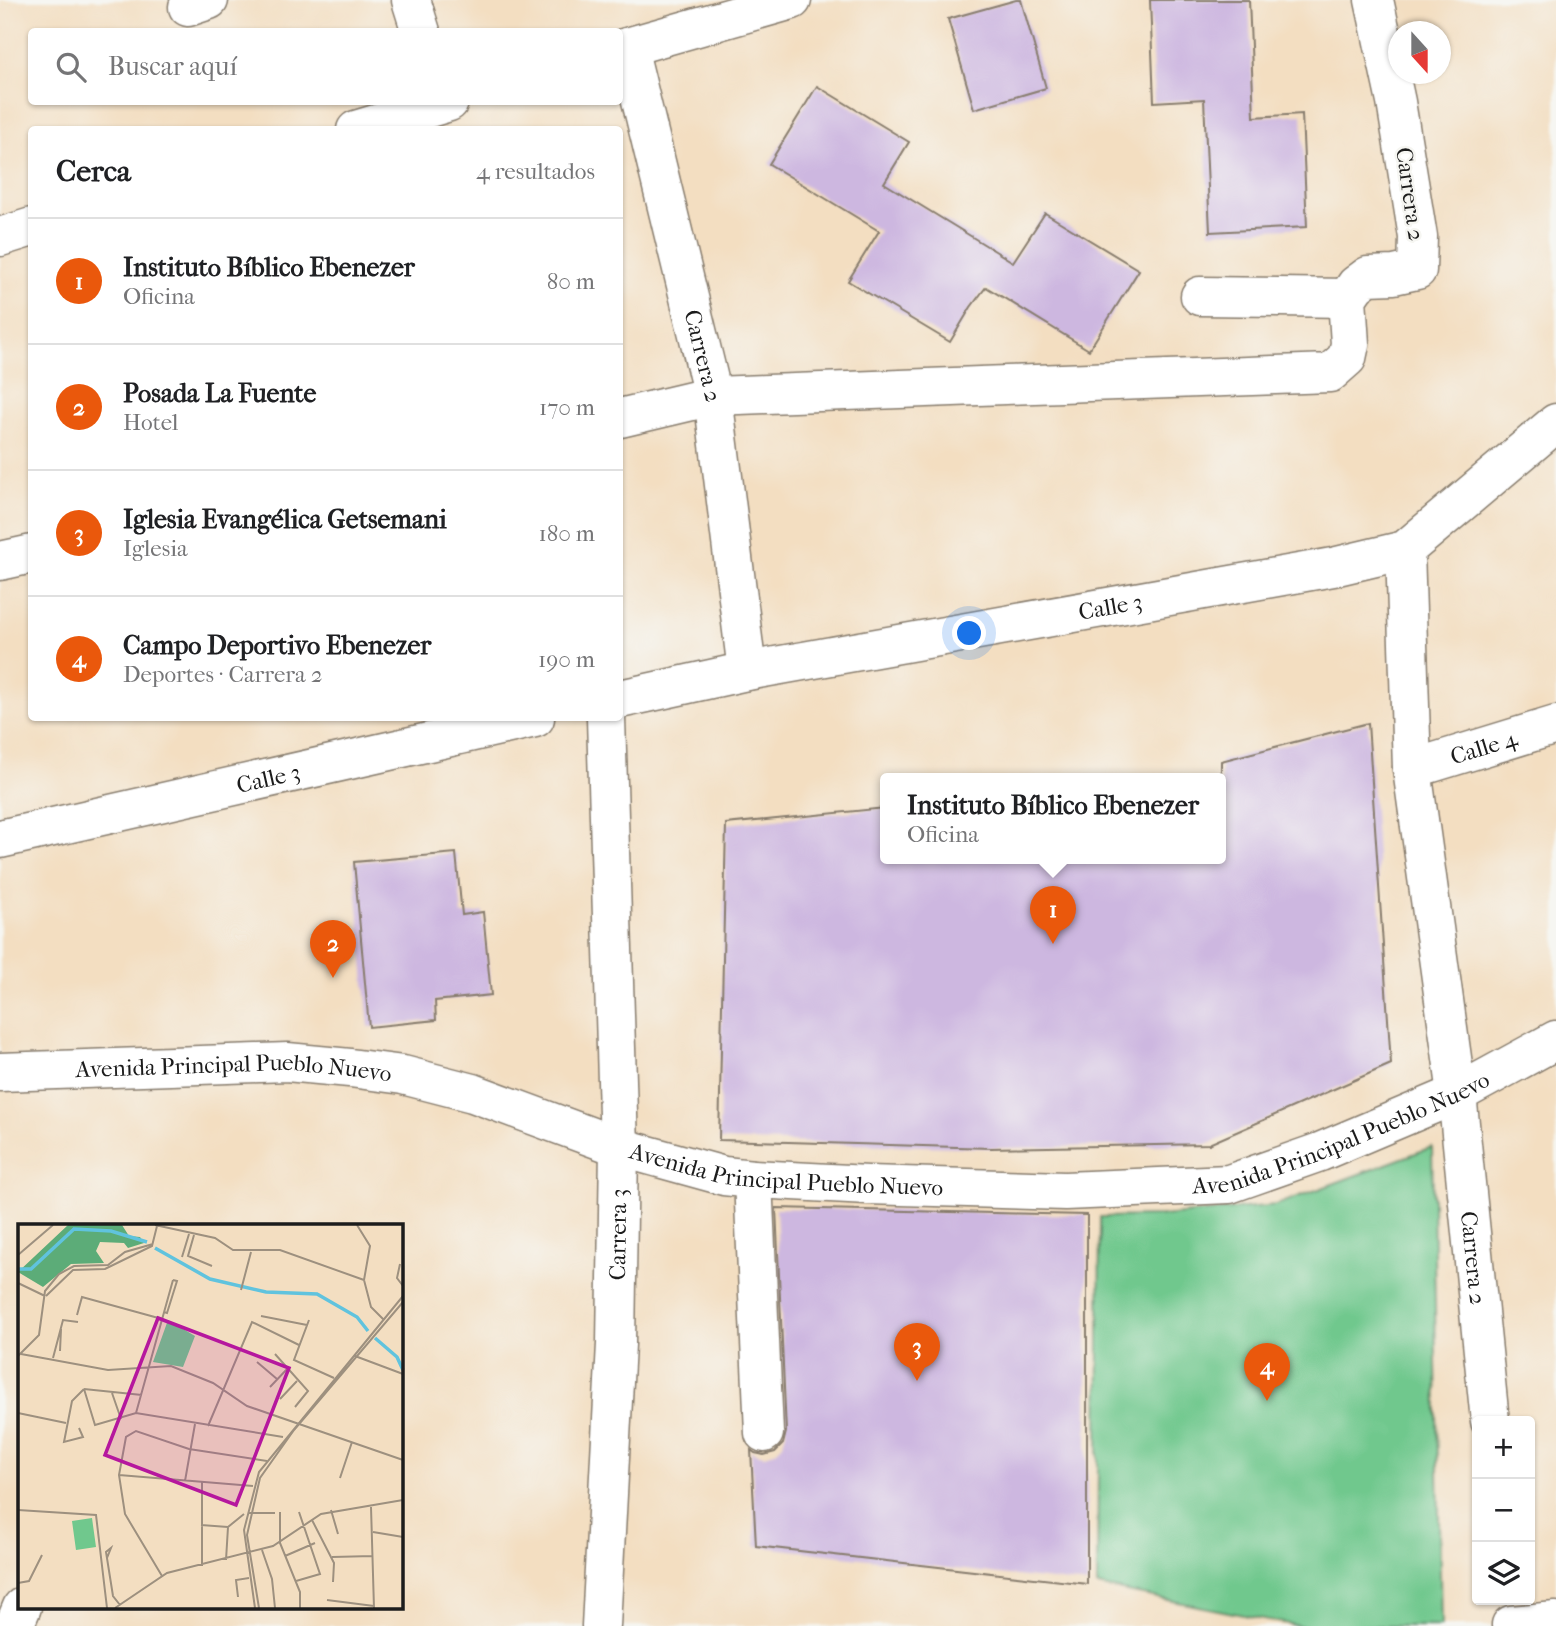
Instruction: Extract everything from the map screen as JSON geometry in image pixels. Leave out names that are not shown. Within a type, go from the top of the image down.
[{"type":"street","points":[[411,0],[420,28]]},
{"type":"street","points":[[624,48],[792,0]]},
{"type":"street","name":"Carrera 2","points":[[1347,298],[1356,285],[1368,276],[1394,275],[1417,270],[1418,237],[1396,102],[1374,0]]},
{"type":"street","name":"Carrera 2","points":[[624,48],[713,396],[747,671]]},
{"type":"street","points":[[369,126],[437,105]]},
{"type":"street","points":[[0,237],[28,228]]},
{"type":"street","points":[[623,417],[713,396],[1330,373],[1347,358],[1350,344],[1347,298],[1200,296]]},
{"type":"street","name":"Calle 3","points":[[623,698],[747,671],[1333,567],[1405,551],[1550,440]]},
{"type":"street","name":"Carrera 2","points":[[1405,551],[1412,769],[1457,1094],[1489,1416]]},
{"type":"street","points":[[0,561],[28,555]]},
{"type":"street","name":"Calle 3","points":[[0,839],[522,721]]},
{"type":"street","name":"Carrera 3","points":[[601,1626],[616,1344],[619,1147],[606,721]]},
{"type":"street","name":"Calle 4","points":[[1412,769],[1556,725]]},
{"type":"street","name":"Avenida Principal Pueblo Nuevo","points":[[0,1072],[287,1062],[350,1068],[403,1075],[473,1093],[619,1147],[724,1176],[753,1180],[1065,1191],[1229,1184],[1320,1152],[1457,1094],[1556,1040]]},
{"type":"street","points":[[753,1180],[764,1433]]},
{"type":"street","points":[[1509,1605],[1511,1626],[1556,1621]]},
{"type":"street","points":[[14,1626],[22,1608]]},
{"type":"green space","points":[[1432,1147],[1441,1626],[1299,1626],[1097,1586],[1100,1217],[1161,1216],[1276,1205]]},
{"type":"building","points":[[1021,0],[1046,88],[974,109],[948,19]]},
{"type":"building","points":[[1150,0],[1249,0],[1254,117],[1302,114],[1307,227],[1210,232],[1204,99],[1154,102]]},
{"type":"building","points":[[817,86],[909,142],[884,183],[1013,262],[1045,213],[1139,270],[1089,350],[986,287],[950,342],[848,281],[879,231],[769,164]]},
{"type":"building","points":[[1368,723],[1391,1064],[1209,1144],[991,1148],[719,1140],[726,824],[880,809],[880,864],[1226,864],[1226,773],[1221,773],[1221,761]]},
{"type":"building","points":[[456,853],[462,915],[483,912],[491,995],[435,1001],[436,1020],[369,1027],[354,862]]},
{"type":"building","points":[[776,1208],[1087,1215],[1087,1584],[756,1546],[751,1450],[764,1455],[775,1452],[783,1444],[786,1432]]},
{"type":"place","name":"Instituto Bíblico Ebenezer","points":[[1053,944]]},
{"type":"place","name":"Posada La Fuente","points":[[333,978]]},
{"type":"place","name":"Iglesia Evangélica Getsemani","points":[[917,1381]]},
{"type":"place","name":"Campo Deportivo Ebenezer","points":[[1267,1401]]}]
